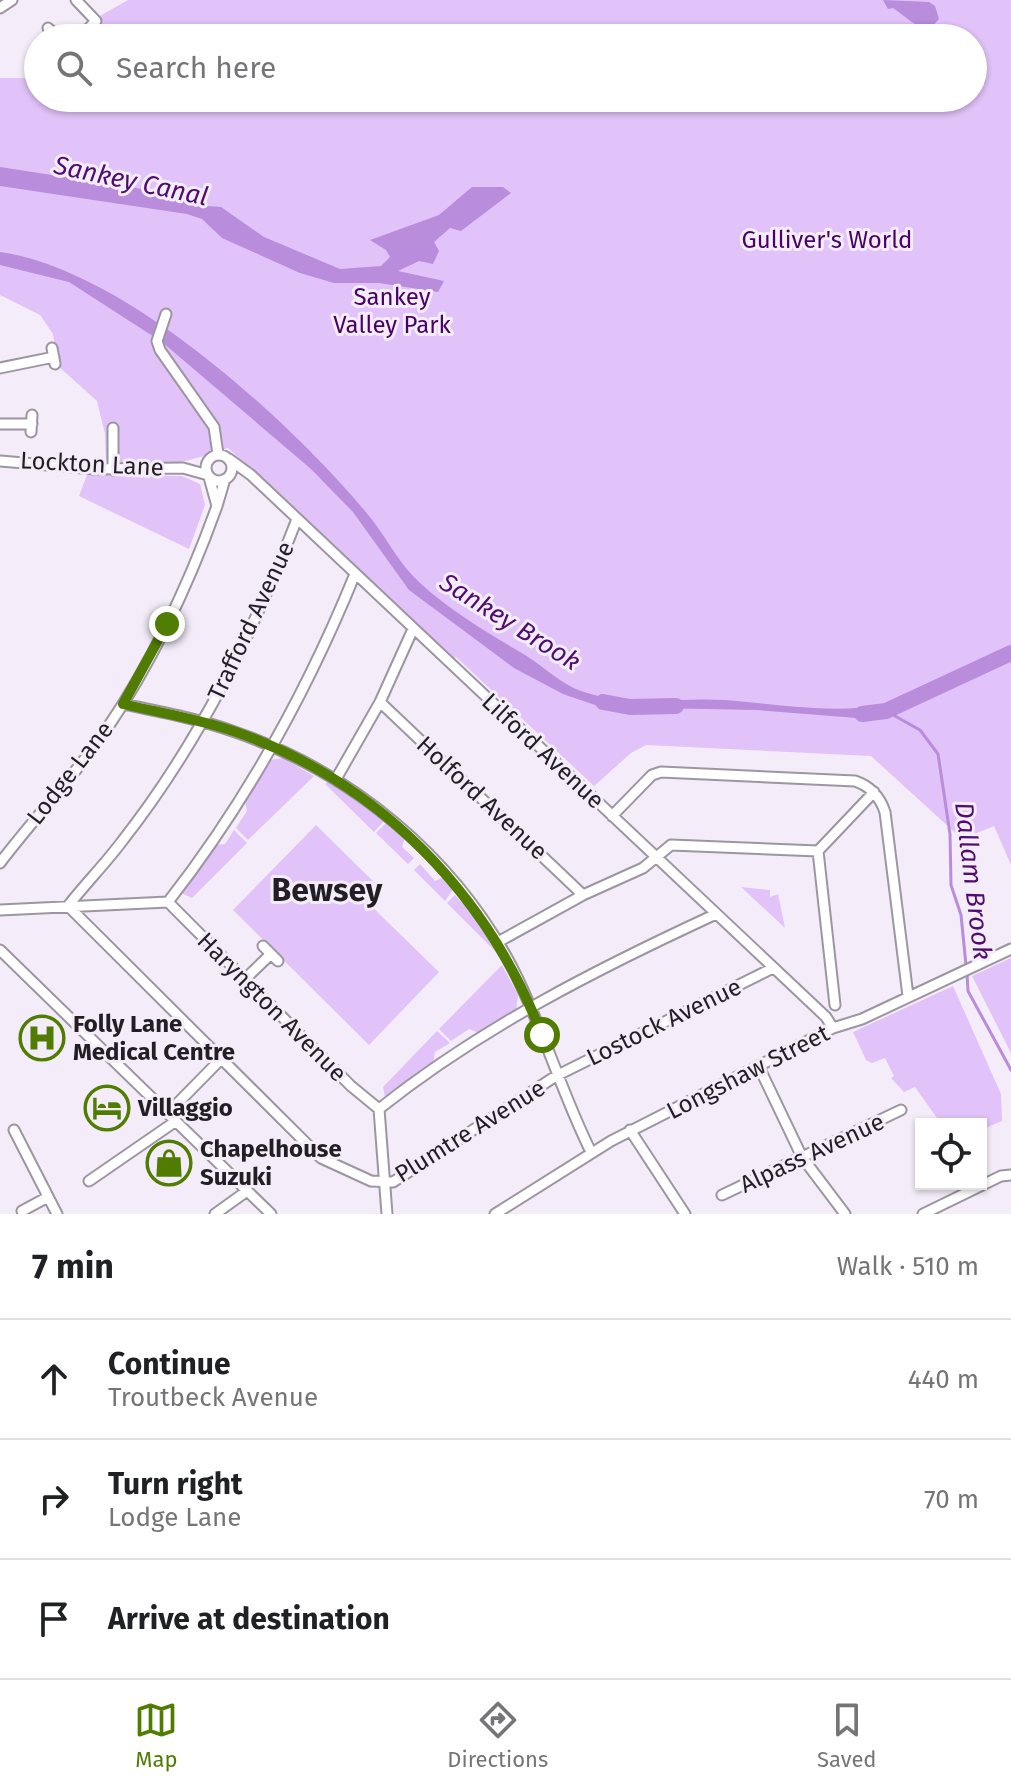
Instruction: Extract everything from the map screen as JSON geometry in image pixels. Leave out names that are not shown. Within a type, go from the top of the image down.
[{"type":"street","points":[[0,8],[12,0]]},
{"type":"street","points":[[76,0],[96,21],[93,24]]},
{"type":"street","points":[[166,314],[157,341],[164,356],[214,427],[213,457],[208,476],[217,506]]},
{"type":"street","points":[[0,368],[53,356]]},
{"type":"street","points":[[0,424],[32,424]]},
{"type":"street","points":[[99,436],[113,433],[113,470]]},
{"type":"street","name":"Lilford Avenue","points":[[213,457],[229,459],[251,475],[833,1028]]},
{"type":"street","name":"Lockton Lane","points":[[0,461],[113,470],[183,468],[213,457]]},
{"type":"street","name":"Lodge Lane","points":[[0,863],[62,789],[123,704],[177,605],[232,466],[229,459]]},
{"type":"street","name":"Lockton Lane","points":[[183,468],[227,478]]},
{"type":"street","points":[[227,478],[251,475]]},
{"type":"street","name":"Trafford Avenue","points":[[68,906],[123,841],[202,722],[247,638],[297,519]]},
{"type":"street","points":[[0,910],[168,902],[203,858],[274,747],[315,668],[355,574]]},
{"type":"street","points":[[336,779],[380,702],[413,629]]},
{"type":"street","name":"Holford Avenue","points":[[380,702],[583,895]]},
{"type":"street","points":[[123,704],[202,722],[274,747],[336,779],[426,851],[466,896],[498,942],[530,1006],[556,1076],[591,1152]]},
{"type":"street","points":[[612,816],[652,775],[661,772],[855,781],[874,792],[885,812],[908,996]]},
{"type":"street","points":[[835,1005],[829,993],[818,851],[874,792]]},
{"type":"street","points":[[498,942],[583,895],[643,868],[665,847],[676,844],[818,851]]},
{"type":"street","name":"Haryngton Avenue","points":[[168,902],[244,980],[379,1109]]},
{"type":"street","points":[[68,906],[321,1158],[384,1183]]},
{"type":"street","points":[[387,1214],[379,1109],[422,1075],[530,1006],[716,914]]},
{"type":"street","points":[[244,980],[274,958],[263,946]]},
{"type":"street","name":"Longshaw Street","points":[[495,1214],[630,1130],[833,1028],[1011,949]]},
{"type":"street","points":[[0,950],[271,1214]]},
{"type":"street","name":"Lostock Avenue","points":[[556,1076],[773,968]]},
{"type":"street","points":[[168,1113],[221,1059]]},
{"type":"street","points":[[759,1067],[802,1157],[845,1214]]},
{"type":"street","name":"Plumtre Avenue","points":[[384,1183],[398,1180],[556,1076]]},
{"type":"street","name":"Alpass Avenue","points":[[722,1195],[901,1110]]},
{"type":"street","points":[[89,1181],[176,1121]]},
{"type":"street","points":[[14,1130],[57,1214]]},
{"type":"street","points":[[630,1130],[685,1214]]},
{"type":"street","points":[[923,1214],[1001,1176],[1011,1175]]},
{"type":"street","points":[[215,1214],[247,1191]]},
{"type":"street","points":[[22,1211],[48,1197]]},
{"type":"green space","name":"Sankey Valley Park","points":[[128,0],[1011,0],[1011,865],[994,826],[962,839],[871,756],[646,745],[631,753],[594,786],[456,657],[452,660],[228,448],[199,458],[153,466],[106,464],[105,434],[97,401],[58,366],[53,334],[40,315],[0,295],[0,78],[24,78],[24,112],[987,112],[987,24],[90,24]]},
{"type":"green space","points":[[87,475],[182,476],[200,484],[205,505],[189,549],[79,496]]},
{"type":"green space","points":[[283,758],[314,776],[248,840],[236,828],[247,811],[245,800],[269,760]]},
{"type":"green space","points":[[329,781],[385,820],[374,832],[325,784]]},
{"type":"green space","points":[[387,822],[405,837],[402,847],[414,858],[408,864],[376,833]]},
{"type":"green space","points":[[316,825],[381,889],[368,903],[439,972],[369,1045],[233,910]]},
{"type":"green space","points":[[234,830],[247,843],[192,898],[179,892],[215,845],[225,844]]},
{"type":"green space","points":[[420,864],[435,881],[444,877],[454,888],[445,901],[414,870]]},
{"type":"green space","points":[[741,887],[770,890],[770,897],[778,894],[785,928]]},
{"type":"green space","points":[[455,895],[462,903],[465,901],[500,956],[447,903]]},
{"type":"green space","points":[[1011,958],[1011,1053],[972,976]]},
{"type":"green space","points":[[502,965],[518,995],[516,1011],[479,1033],[469,1029],[451,1041],[439,1029]]},
{"type":"green space","points":[[953,986],[1001,1094],[1002,1121],[987,1127],[987,1118],[937,1118],[915,1087],[904,1092],[891,1078],[894,1076],[885,1058],[872,1063],[866,1060],[853,1032]]},
{"type":"green space","points":[[437,1031],[450,1043],[435,1052],[433,1063],[385,1097],[383,1087]]},
{"type":"shaded area","points":[[883,0],[929,2],[935,6],[939,19],[934,24],[915,24],[893,8],[888,9]]},
{"type":"shaded area","points":[[0,167],[187,196],[192,205],[221,207],[264,237],[340,269],[381,266],[390,257],[386,250],[370,240],[439,215],[472,187],[503,187],[511,193],[461,231],[450,228],[434,242],[439,251],[433,264],[419,261],[398,271],[444,281],[438,292],[379,283],[334,283],[300,273],[222,238],[202,219],[187,214],[0,186]]},
{"type":"shaded area","name":"Sankey Brook","points":[[0,252],[48,264],[98,287],[149,317],[199,353],[248,393],[332,474],[372,520],[405,566],[432,594],[574,688],[598,696],[634,700],[707,699],[844,709],[882,705],[883,717],[869,719],[757,710],[601,707],[563,694],[514,668],[409,590],[353,512],[311,469],[162,342],[69,282],[0,265]]},
{"type":"waterway","name":"Sankey Brook","points":[[862,714],[886,711],[1011,653]]},
{"type":"waterway","name":"Sankey Brook","points":[[603,702],[630,707],[676,706]]},
{"type":"waterway","name":"Dallam Brook","points":[[886,711],[920,730],[938,754],[950,834],[951,885],[961,915],[966,965]]},
{"type":"waterway","name":"Dallam Brook","points":[[967,973],[968,991],[1011,1070]]},
{"type":"place","name":"Folly Lane Medical Centre","points":[[42,1038]]},
{"type":"place","name":"Villaggio","points":[[107,1108]]},
{"type":"place","name":"Chapelhouse Suzuki","points":[[169,1163]]},
{"type":"district","name":"Bewsey","points":[[327,890]]},
{"type":"route","points":[[167,624],[123,704],[202,722],[274,747],[336,779],[406,831],[450,877],[498,942],[542,1035]]},
{"type":"water label","name":"Sankey Canal","points":[[131,181]]},
{"type":"park label","name":"Gulliver's World","points":[[827,240]]}]
